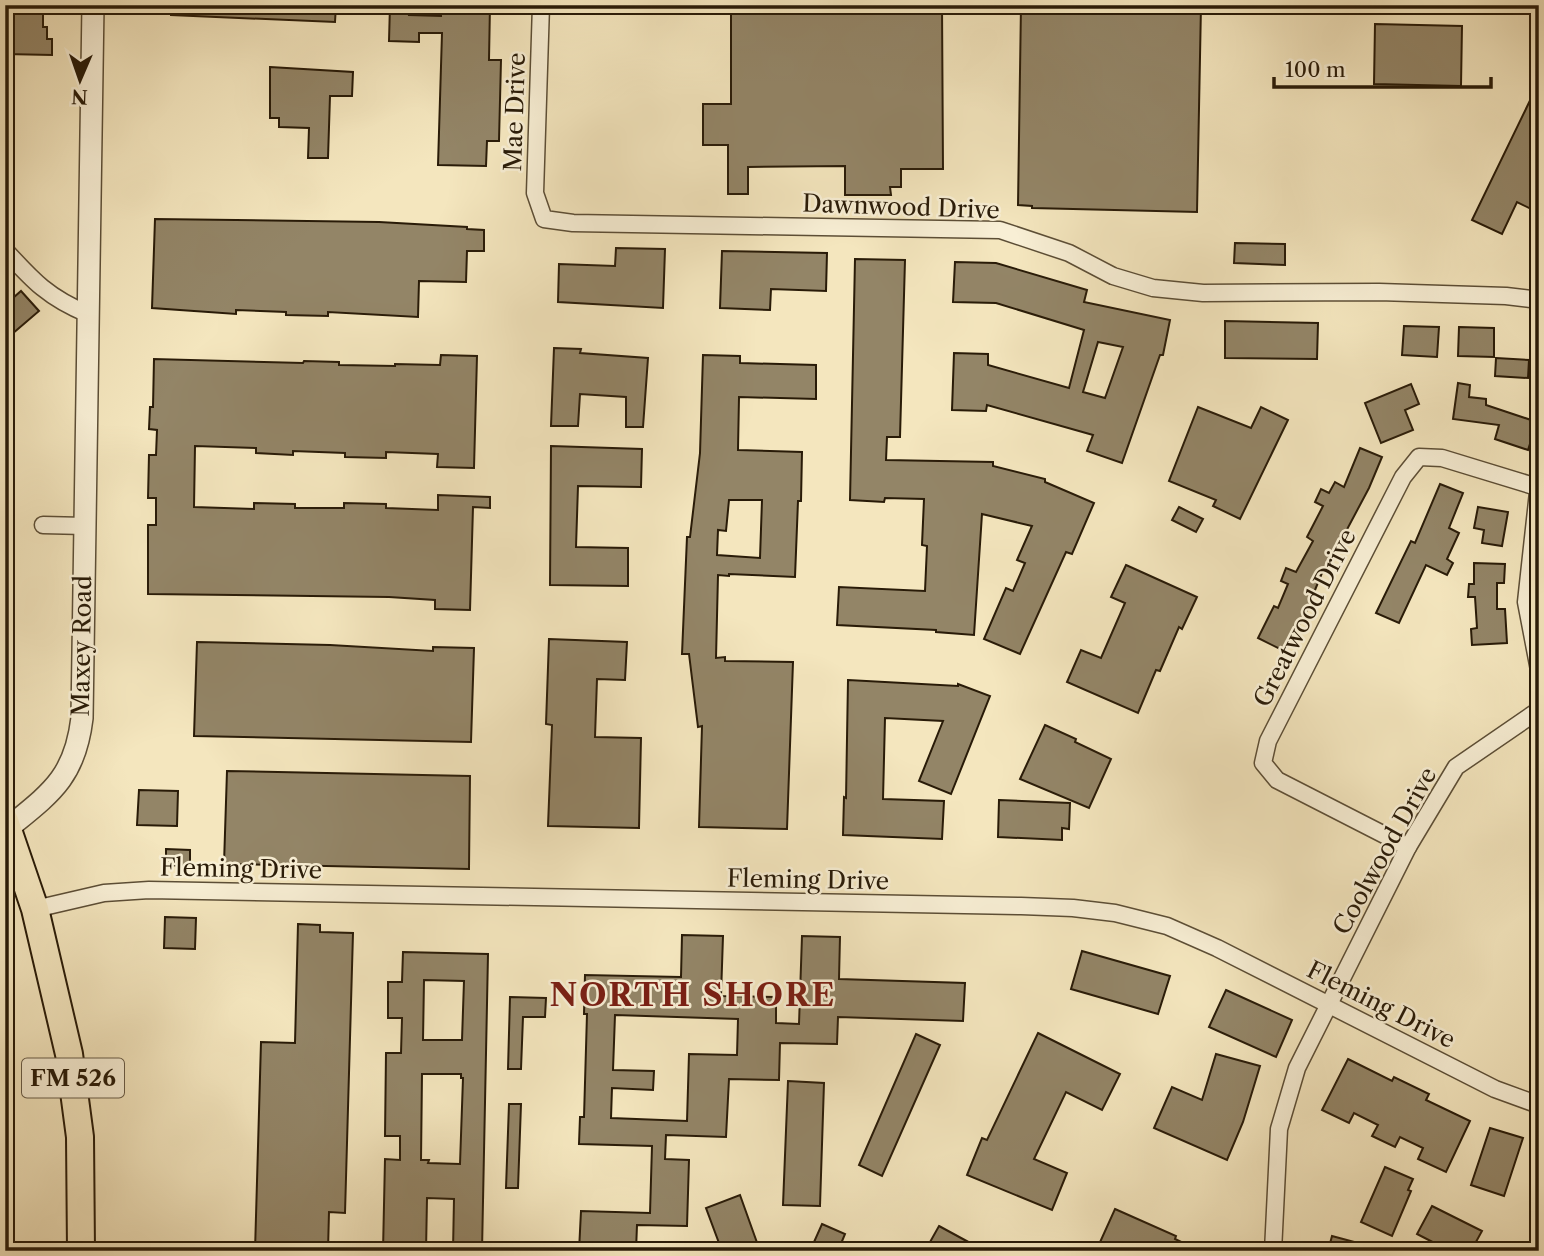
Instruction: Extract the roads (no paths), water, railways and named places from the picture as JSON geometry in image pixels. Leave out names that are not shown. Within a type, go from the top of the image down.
[{"type":"main road","name":"Maxey Road","points":[[7,825],[35,909],[62,1019],[75,1091],[80,1138],[80,1251]]},
{"type":"street","name":"Maxey Road","points":[[7,825],[47,796],[62,779],[74,760],[79,737],[93,5]]},
{"type":"street","name":"Mae Drive","points":[[541,5],[535,193],[544,219]]},
{"type":"street","name":"Dawnwood Drive","points":[[544,219],[573,223],[1000,230],[1069,253],[1113,276],[1153,288],[1202,293],[1379,292],[1515,296],[1539,300]]},
{"type":"street","points":[[5,250],[35,283],[64,304],[88,314]]},
{"type":"street","name":"Greatwood Drive","points":[[1408,847],[1277,780],[1263,763],[1268,741],[1403,477],[1419,457],[1442,458],[1538,485]]},
{"type":"street","points":[[1538,485],[1526,602],[1539,670]]},
{"type":"street","points":[[43,525],[85,526]]},
{"type":"street","name":"Coolwood Drive","points":[[1273,1251],[1279,1129],[1297,1068],[1408,847],[1456,767],[1539,710]]},
{"type":"street","name":"Fleming Drive","points":[[35,909],[104,893],[149,890],[1073,908],[1115,913],[1167,926],[1217,948],[1495,1088],[1539,1105]]},
{"type":"district","name":"NORTH SHORE","points":[[693,995]]}]
